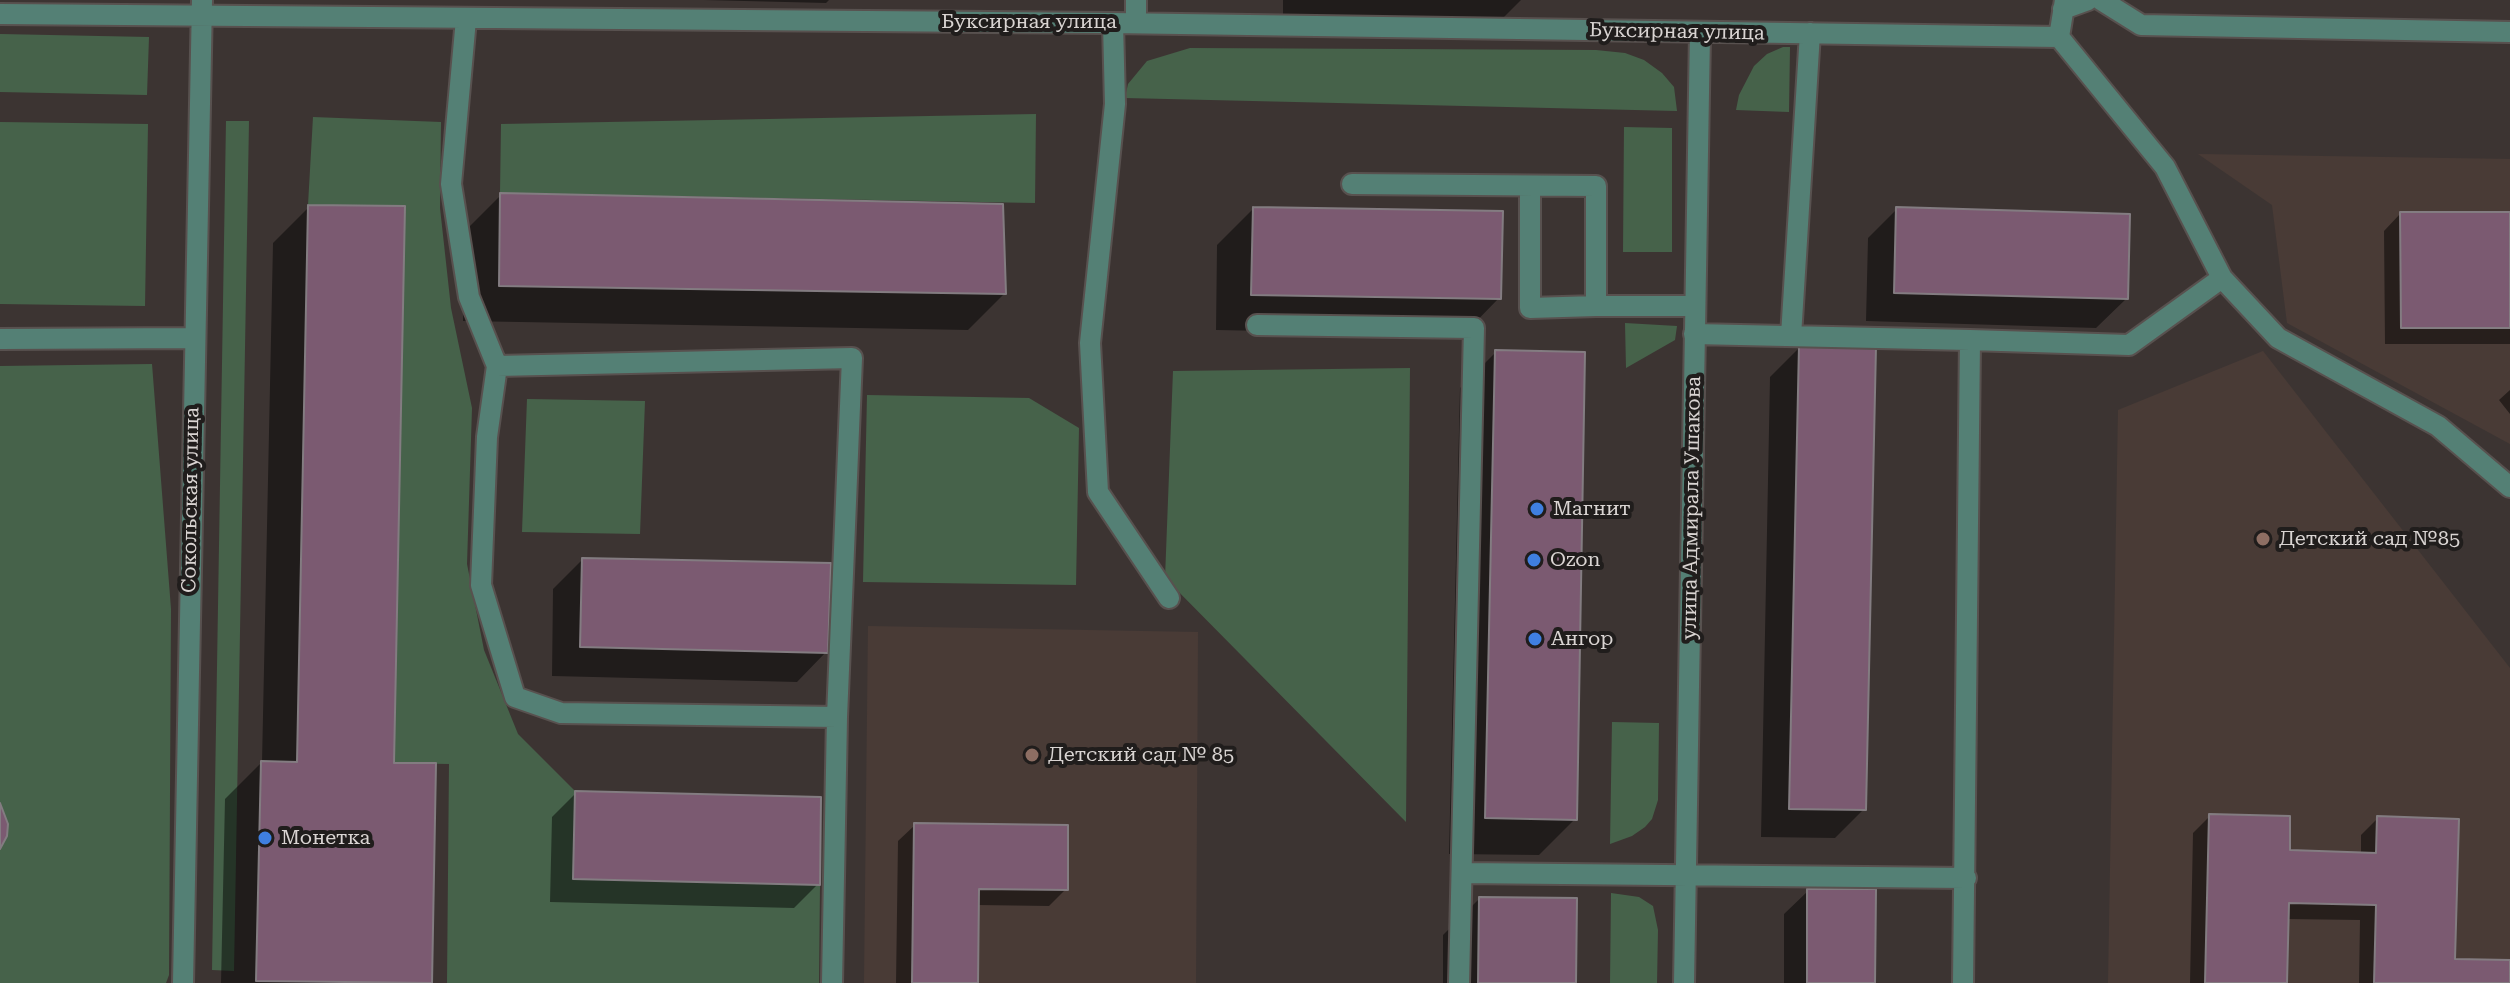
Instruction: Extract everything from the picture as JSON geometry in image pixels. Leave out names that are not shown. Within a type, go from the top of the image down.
[{"type":"street","points":[[1136,0],[1136,23]]},
{"type":"street","points":[[2088,0],[2064,4],[2059,37],[2165,167],[2222,278],[2278,338],[2438,426],[2510,487]]},
{"type":"street","points":[[2101,0],[2141,25],[2510,32]]},
{"type":"street","name":"Буксирная улица","points":[[0,14],[202,8],[466,19],[659,10],[1113,23],[2059,37]]},
{"type":"street","name":"Сокольская улица","points":[[183,983],[193,338],[202,8]]},
{"type":"street","points":[[466,19],[451,184],[469,297],[497,366],[487,437],[481,585],[515,697],[561,713],[837,717]]},
{"type":"street","points":[[1113,23],[1115,104],[1090,343],[1098,492],[1169,598]]},
{"type":"street","name":"улица Адмирала Ушакова","points":[[1684,983],[1700,33]]},
{"type":"street","points":[[1791,336],[1810,33]]},
{"type":"street","points":[[1352,184],[1596,186],[1596,306]]},
{"type":"street","points":[[1530,186],[1530,308],[1694,306]]},
{"type":"street","points":[[1694,334],[2129,345],[2222,278]]},
{"type":"street","points":[[1257,325],[1474,328],[1459,983]]},
{"type":"street","points":[[0,339],[193,338]]},
{"type":"street","points":[[1963,983],[1970,340]]},
{"type":"street","points":[[497,366],[852,358],[837,717],[832,983]]},
{"type":"street","points":[[1462,873],[1966,878]]},
{"type":"shaded area","points":[[2198,154],[2510,159],[2510,444],[2287,323],[2272,205]]},
{"type":"shaded area","name":"Детский сад №85","points":[[2263,351],[2510,668],[2510,983],[2108,983],[2118,410]]},
{"type":"shaded area","name":"Детский сад № 85","points":[[868,626],[1198,632],[1196,983],[864,983]]},
{"type":"green space","points":[[0,34],[149,37],[147,95],[0,92]]},
{"type":"green space","points":[[1790,47],[1789,112],[1736,110],[1739,95],[1754,66],[1767,54]]},
{"type":"green space","points":[[1190,48],[1596,50],[1625,53],[1644,60],[1662,73],[1674,87],[1677,111],[1125,98],[1128,84],[1147,61]]},
{"type":"green space","points":[[1036,114],[1035,203],[500,193],[501,124]]},
{"type":"green space","points":[[313,117],[441,122],[440,208],[451,308],[472,408],[467,564],[484,650],[518,734],[575,791],[573,878],[820,885],[819,983],[447,983],[449,764],[394,763],[405,207],[308,205]]},
{"type":"green space","points":[[226,121],[249,121],[234,971],[212,970]]},
{"type":"green space","points":[[0,122],[148,124],[145,306],[0,304]]},
{"type":"green space","points":[[1624,127],[1672,128],[1672,252],[1623,252]]},
{"type":"green space","points":[[1625,323],[1677,326],[1675,340],[1626,368]]},
{"type":"green space","points":[[152,364],[171,609],[169,975],[166,983],[0,983],[0,366]]},
{"type":"green space","points":[[1410,368],[1406,822],[1165,578],[1173,371]]},
{"type":"green space","points":[[867,395],[1029,398],[1079,428],[1076,585],[863,582]]},
{"type":"green space","points":[[527,399],[645,401],[640,534],[522,532]]},
{"type":"green space","points":[[1612,722],[1659,723],[1658,800],[1652,819],[1645,827],[1632,836],[1610,844]]},
{"type":"green space","points":[[1611,893],[1639,897],[1653,906],[1658,930],[1657,983],[1610,983]]},
{"type":"building","points":[[500,193],[1003,204],[1006,294],[499,286]]},
{"type":"building","points":[[308,205],[405,206],[394,763],[436,763],[432,983],[256,981],[261,761],[297,762]]},
{"type":"building","points":[[1253,207],[1503,211],[1501,299],[1251,295]]},
{"type":"building","points":[[1896,207],[2130,214],[2128,299],[1894,293]]},
{"type":"building","points":[[2400,212],[2510,212],[2510,328],[2401,328]]},
{"type":"building","points":[[1799,345],[1876,346],[1866,810],[1789,809]]},
{"type":"building","points":[[1495,350],[1585,352],[1577,820],[1485,818]]},
{"type":"building","points":[[582,558],[831,563],[828,653],[580,647]]},
{"type":"building","points":[[575,791],[821,797],[820,885],[573,879]]},
{"type":"building","points":[[0,803],[8,824],[7,836],[0,849]]},
{"type":"building","points":[[2209,814],[2290,816],[2290,850],[2376,853],[2377,816],[2459,819],[2455,959],[2510,960],[2510,983],[2374,983],[2376,905],[2289,903],[2287,983],[2205,983]]},
{"type":"building","points":[[914,823],[1068,825],[1068,890],[979,889],[978,983],[912,983]]},
{"type":"building","points":[[1807,889],[1876,889],[1875,983],[1807,983]]},
{"type":"building","points":[[1479,897],[1577,898],[1576,983],[1478,983]]},
{"type":"place","name":"Магнит","points":[[1537,509]]},
{"type":"place","name":"Детский сад №85","points":[[2263,539]]},
{"type":"place","name":"Ozon","points":[[1534,560]]},
{"type":"place","name":"Ангор","points":[[1535,639]]},
{"type":"place","name":"Детский сад № 85","points":[[1032,755]]},
{"type":"place","name":"Монетка","points":[[265,838]]}]
